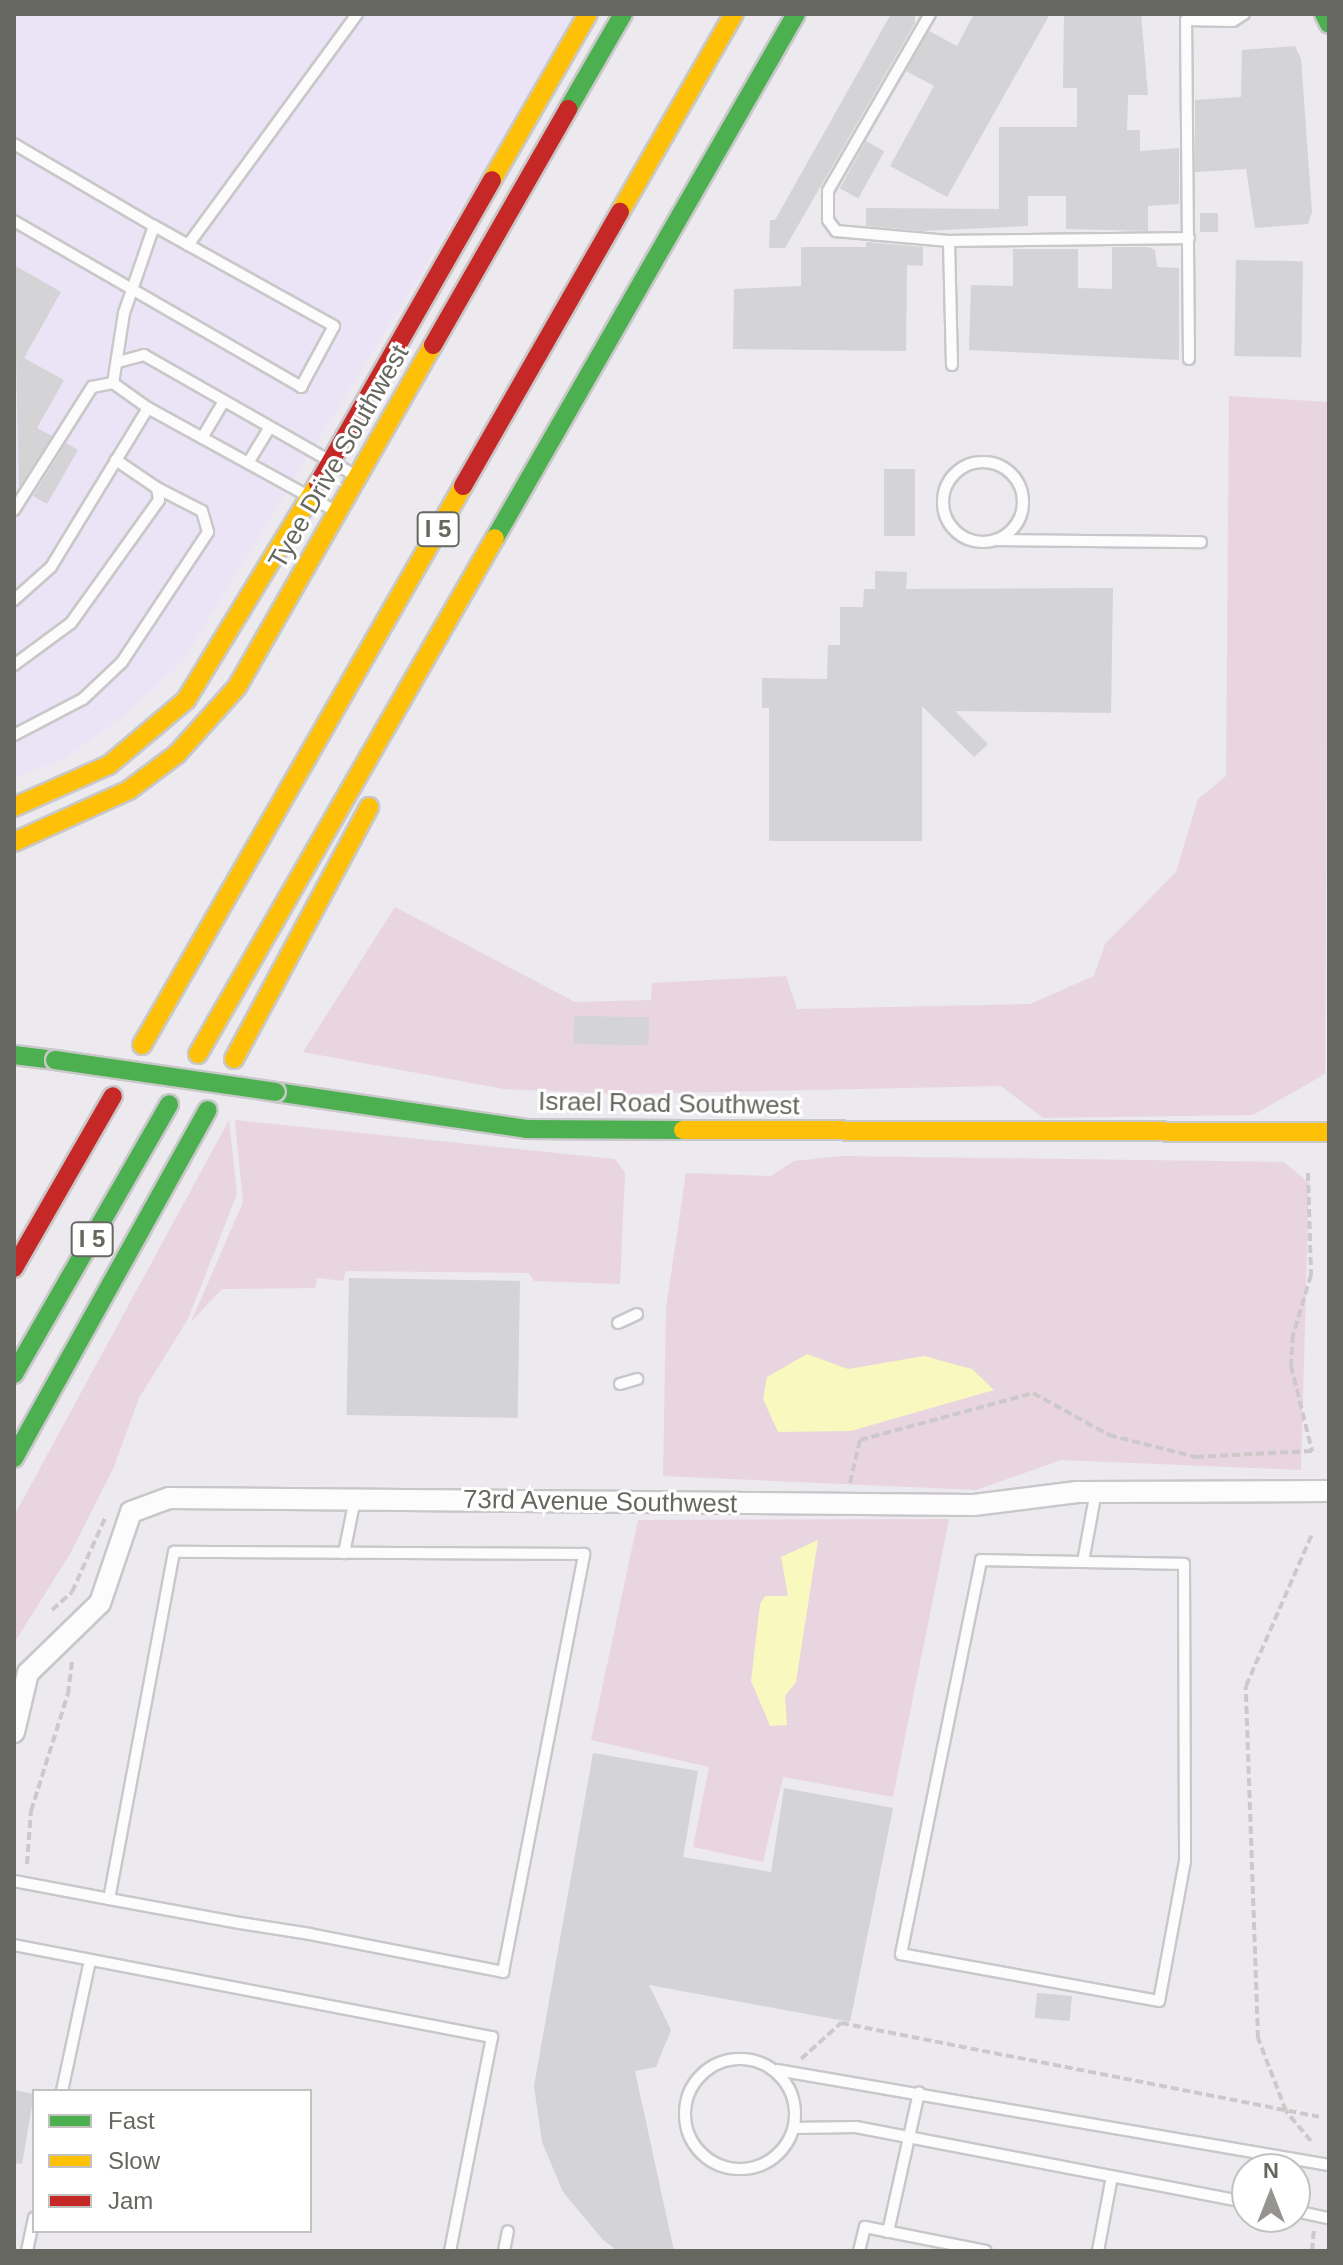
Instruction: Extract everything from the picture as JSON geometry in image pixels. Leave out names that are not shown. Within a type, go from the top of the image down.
[{"type":"main road","name":"Tyee Drive Southwest","points":[[14,807],[109,765],[186,700],[331,462],[588,14]]},
{"type":"main road","name":"Tyee Drive Southwest","points":[[14,842],[129,790],[205,726],[237,687],[623,14]]},
{"type":"main road","name":"I 5","points":[[142,1045],[734,14]]},
{"type":"main road","name":"I 5","points":[[198,1054],[796,14]]},
{"type":"main road","points":[[1324,14],[1329,24]]},
{"type":"main road","points":[[461,640],[578,394]]},
{"type":"main road","points":[[234,1059],[381,786]]},
{"type":"main road","name":"Israel Road Southwest","points":[[14,1055],[540,1129],[1329,1132]]},
{"type":"main road","name":"I 5","points":[[14,1268],[113,1096]]},
{"type":"main road","name":"I 5","points":[[14,1374],[169,1104]]},
{"type":"main road","points":[[14,1458],[208,1110]]},
{"type":"main road","points":[[14,1251],[86,1142]]},
{"type":"street","name":"73rd Avenue Southwest","points":[[14,1732],[28,1673],[100,1603],[131,1512],[169,1498],[974,1505],[1096,1491],[1329,1491]]},
{"type":"lane","points":[[188,245],[357,14]]},
{"type":"lane","points":[[930,14],[828,191],[828,220],[836,231],[949,241],[1189,238]]},
{"type":"lane","points":[[1189,359],[1186,17],[1233,21],[1244,14]]},
{"type":"lane","points":[[14,144],[334,326],[301,387],[14,221]]},
{"type":"lane","points":[[113,383],[133,288],[154,226]]},
{"type":"lane","points":[[949,241],[952,365]]},
{"type":"lane","points":[[118,362],[144,355],[358,477]]},
{"type":"lane","points":[[14,510],[92,387],[113,383],[148,408],[337,513]]},
{"type":"lane","points":[[202,438],[224,401]]},
{"type":"lane","points":[[14,600],[51,567],[148,408]]},
{"type":"lane","points":[[248,463],[270,427]]},
{"type":"lane","points":[[14,735],[83,699],[122,662],[208,532],[202,511],[157,488],[116,460]]},
{"type":"lane","points":[[995,540],[1018,522],[1021,490],[1011,473],[993,463],[968,464],[949,479],[944,514],[963,536],[995,540],[1201,542]]},
{"type":"lane","points":[[14,665],[71,623],[159,500],[157,488]]},
{"type":"lane","points":[[618,1323],[637,1314]]},
{"type":"lane","points":[[620,1384],[637,1379]]},
{"type":"lane","points":[[1083,1562],[1096,1491]]},
{"type":"lane","points":[[344,1553],[355,1499]]},
{"type":"lane","points":[[14,1881],[109,1899],[503,1972],[584,1554],[174,1552],[109,1899]]},
{"type":"lane","points":[[981,1560],[1083,1562],[1184,1564],[1185,1861],[1159,2001],[901,1954],[981,1560]]},
{"type":"lane","points":[[14,1945],[492,2037],[450,2251]]},
{"type":"lane","points":[[62,2089],[90,1960]]},
{"type":"lane","points":[[777,2070],[796,2105],[794,2128],[766,2163],[747,2169],[707,2159],[687,2131],[687,2097],[705,2070],[745,2058],[777,2070],[919,2092],[1329,2165]]},
{"type":"lane","points":[[888,2232],[919,2092]]},
{"type":"lane","points":[[794,2128],[856,2127],[1231,2199]]},
{"type":"lane","points":[[1098,2251],[1112,2176]]},
{"type":"lane","points":[[27,2251],[32,2227]]},
{"type":"lane","points":[[859,2251],[865,2227],[986,2251]]},
{"type":"lane","points":[[504,2251],[508,2231]]},
{"type":"path","points":[[849,1487],[860,1440],[1033,1393],[1109,1435],[1196,1457],[1254,1458],[1293,1447],[1312,1451],[1291,1366],[1293,1335],[1311,1275],[1308,1173]]},
{"type":"path","points":[[52,1610],[72,1592],[98,1526],[114,1507]]},
{"type":"path","points":[[1311,2141],[1286,2111],[1258,2038],[1246,1686],[1312,1534]]},
{"type":"path","points":[[27,1864],[31,1811],[68,1694],[73,1655]]},
{"type":"path","points":[[794,2072],[841,2023],[1319,2117]]},
{"type":"path","points":[[1312,2251],[1314,2223]]},
{"type":"shaded area","points":[[14,14],[580,14],[183,661],[128,713],[64,759],[14,778]]},
{"type":"shaded area","points":[[1229,396],[1329,402],[1325,1074],[1253,1115],[1043,1118],[1001,1086],[626,1094],[504,1089],[303,1052],[395,907],[575,1002],[651,1000],[652,983],[786,976],[797,1009],[1030,1004],[1094,976],[1105,944],[1176,872],[1198,799],[1226,776]]},
{"type":"shaded area","points":[[229,1120],[237,1194],[188,1319],[139,1398],[114,1467],[70,1554],[14,1643],[14,1516]]},
{"type":"shaded area","points":[[235,1120],[615,1159],[625,1173],[620,1284],[534,1281],[529,1273],[346,1271],[343,1281],[317,1278],[315,1288],[222,1289],[191,1322],[243,1202]]},
{"type":"shaded area","points":[[842,1156],[1284,1162],[1309,1183],[1301,1470],[1061,1460],[976,1490],[663,1476],[666,1308],[686,1173],[771,1176],[794,1161]]},
{"type":"shaded area","points":[[807,1354],[848,1369],[924,1356],[972,1369],[994,1390],[851,1431],[778,1432],[763,1399],[767,1377]]},
{"type":"shaded area","points":[[949,1519],[893,1797],[783,1777],[763,1862],[693,1847],[709,1767],[591,1740],[638,1520]]},
{"type":"shaded area","points":[[818,1540],[796,1682],[785,1696],[787,1725],[770,1726],[751,1681],[760,1604],[765,1596],[788,1596],[781,1557]]},
{"type":"building","points":[[891,14],[915,14],[915,23],[785,248],[769,248],[770,220],[775,220]]},
{"type":"building","points":[[974,14],[1050,14],[947,197],[890,166],[934,86],[906,71],[929,31],[957,46]]},
{"type":"building","points":[[1064,14],[1141,14],[1148,95],[1128,95],[1127,130],[1140,130],[1140,151],[1179,148],[1179,204],[1148,206],[1148,231],[1066,229],[1066,196],[1028,196],[1028,226],[923,231],[866,226],[866,208],[999,209],[999,127],[1077,127],[1077,88],[1063,88]]},
{"type":"building","points":[[1295,46],[1301,59],[1312,212],[1308,224],[1255,228],[1246,169],[1195,172],[1195,100],[1241,97],[1242,50]]},
{"type":"building","points":[[866,141],[884,151],[858,198],[840,188]]},
{"type":"building","points":[[1200,213],[1218,213],[1218,232],[1200,232]]},
{"type":"building","points":[[866,242],[923,247],[923,266],[907,265],[906,351],[733,349],[734,289],[801,286],[801,247],[866,247]]},
{"type":"building","points":[[1112,247],[1148,247],[1155,250],[1157,267],[1179,268],[1179,360],[969,350],[971,285],[1013,286],[1013,249],[1078,249],[1078,288],[1112,289]]},
{"type":"building","points":[[1236,260],[1303,261],[1301,357],[1234,356]]},
{"type":"building","points":[[14,265],[61,292],[24,358],[64,380],[37,428],[52,436],[19,488]]},
{"type":"building","points":[[66,443],[78,450],[47,504],[33,496]]},
{"type":"building","points":[[884,469],[915,469],[915,536],[884,536]]},
{"type":"building","points":[[875,571],[907,572],[906,589],[1113,588],[1111,713],[955,711],[988,744],[974,757],[922,706],[922,841],[769,841],[769,708],[762,708],[762,678],[827,679],[828,645],[840,645],[840,607],[863,607],[864,589],[875,589]]},
{"type":"building","points":[[574,1016],[649,1017],[648,1045],[574,1044]]},
{"type":"building","points":[[349,1278],[520,1281],[518,1418],[347,1415]]},
{"type":"building","points":[[593,1753],[698,1771],[683,1857],[771,1872],[784,1788],[893,1808],[850,2022],[649,1985],[671,2030],[656,2067],[635,2071],[674,2251],[618,2251],[603,2240],[563,2192],[542,2142],[534,2086]]},
{"type":"building","points":[[1037,1993],[1072,1996],[1070,2021],[1035,2018]]},
{"type":"building","points":[[14,2090],[32,2094],[32,2106],[22,2164],[14,2163]]},
{"type":"traffic: fast","points":[[568,109],[623,14]]},
{"type":"traffic: fast","points":[[495,538],[796,14]]},
{"type":"traffic: fast","points":[[1324,14],[1329,24]]},
{"type":"traffic: fast","points":[[14,1055],[55,1060]]},
{"type":"traffic: fast","points":[[55,1060],[276,1092]]},
{"type":"traffic: fast","points":[[276,1092],[526,1129],[683,1130]]},
{"type":"traffic: fast","points":[[14,1374],[169,1104]]},
{"type":"traffic: fast","points":[[14,1458],[208,1110]]},
{"type":"traffic: slow","points":[[492,180],[588,14]]},
{"type":"traffic: slow","points":[[620,212],[734,14]]},
{"type":"traffic: slow","points":[[14,842],[129,790],[177,754],[237,687],[433,345]]},
{"type":"traffic: slow","points":[[14,807],[109,765],[186,700],[318,484]]},
{"type":"traffic: slow","points":[[142,1045],[463,486]]},
{"type":"traffic: slow","points":[[198,1054],[495,538]]},
{"type":"traffic: slow","points":[[234,1059],[369,807]]},
{"type":"traffic: slow","points":[[683,1130],[1329,1132]]},
{"type":"traffic: jam","points":[[433,345],[568,109]]},
{"type":"traffic: jam","points":[[318,484],[492,180]]},
{"type":"traffic: jam","points":[[463,486],[620,212]]},
{"type":"traffic: jam","points":[[14,1268],[113,1096]]}]
